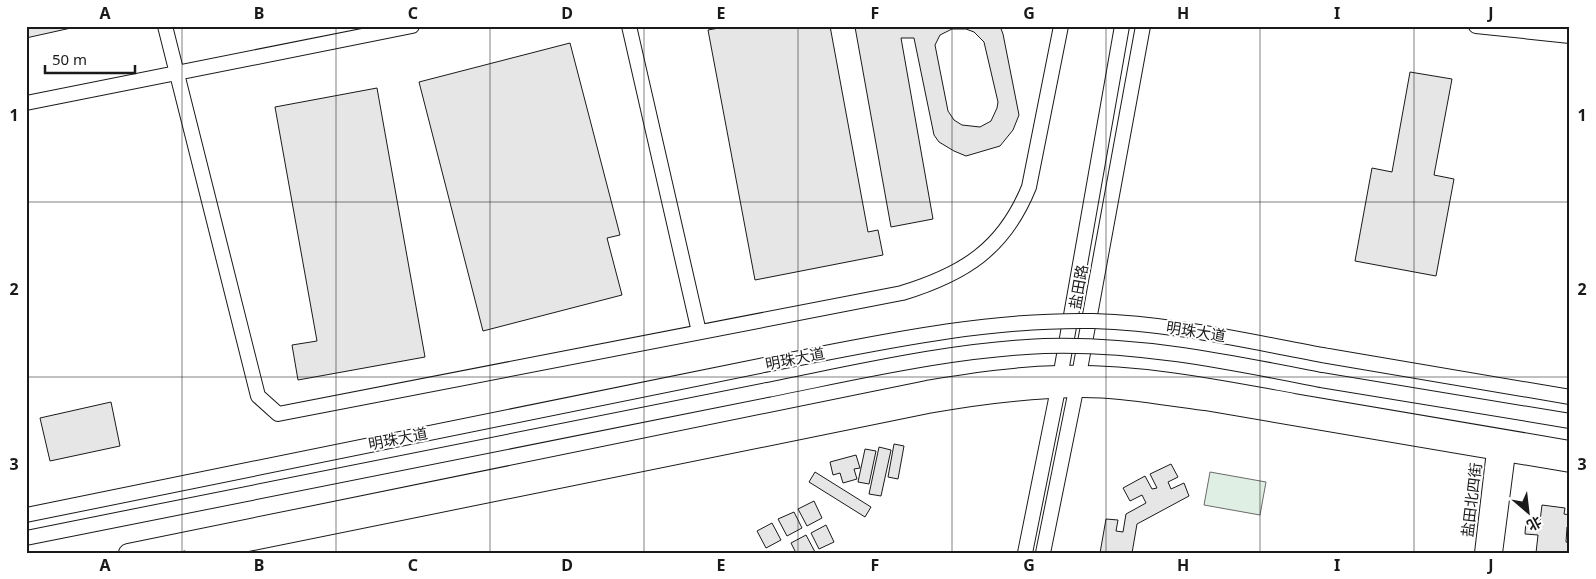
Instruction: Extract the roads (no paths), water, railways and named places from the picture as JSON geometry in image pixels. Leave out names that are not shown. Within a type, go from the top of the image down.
[{"type":"main road","points":[[128,553],[927,390],[982,381],[1078,382],[1152,380],[1570,450]]},
{"type":"main road","points":[[194,553],[928,404],[984,394],[1023,390],[1059,382]]},
{"type":"main road","points":[[1078,382],[1205,401],[1570,463]]},
{"type":"street","points":[[165,26],[258,396],[278,414],[902,293],[928,285],[949,275],[980,256],[992,246],[1022,206],[1030,186],[1061,26]]},
{"type":"street","points":[[26,103],[412,26]]},
{"type":"street","points":[[630,26],[699,332]]},
{"type":"street","name":"盐田路","points":[[1025,553],[1059,382],[1122,26]]},
{"type":"street","name":"盐田路","points":[[1043,553],[1078,382],[1143,26]]},
{"type":"street","points":[[1476,26],[1570,36]]},
{"type":"street","name":"明珠大道","points":[[26,515],[764,365],[947,331],[1044,322],[1094,321],[1144,324],[1190,330],[1328,356],[1570,397]]},
{"type":"street","name":"明珠大道","points":[[26,538],[948,355],[1043,346],[1092,346],[1139,349],[1230,362],[1322,380],[1570,421]]},
{"type":"street","name":"盐田北四街","points":[[1482,553],[1501,452]]},
{"type":"street","name":"盐田北四街","points":[[1495,553],[1501,452]]}]
